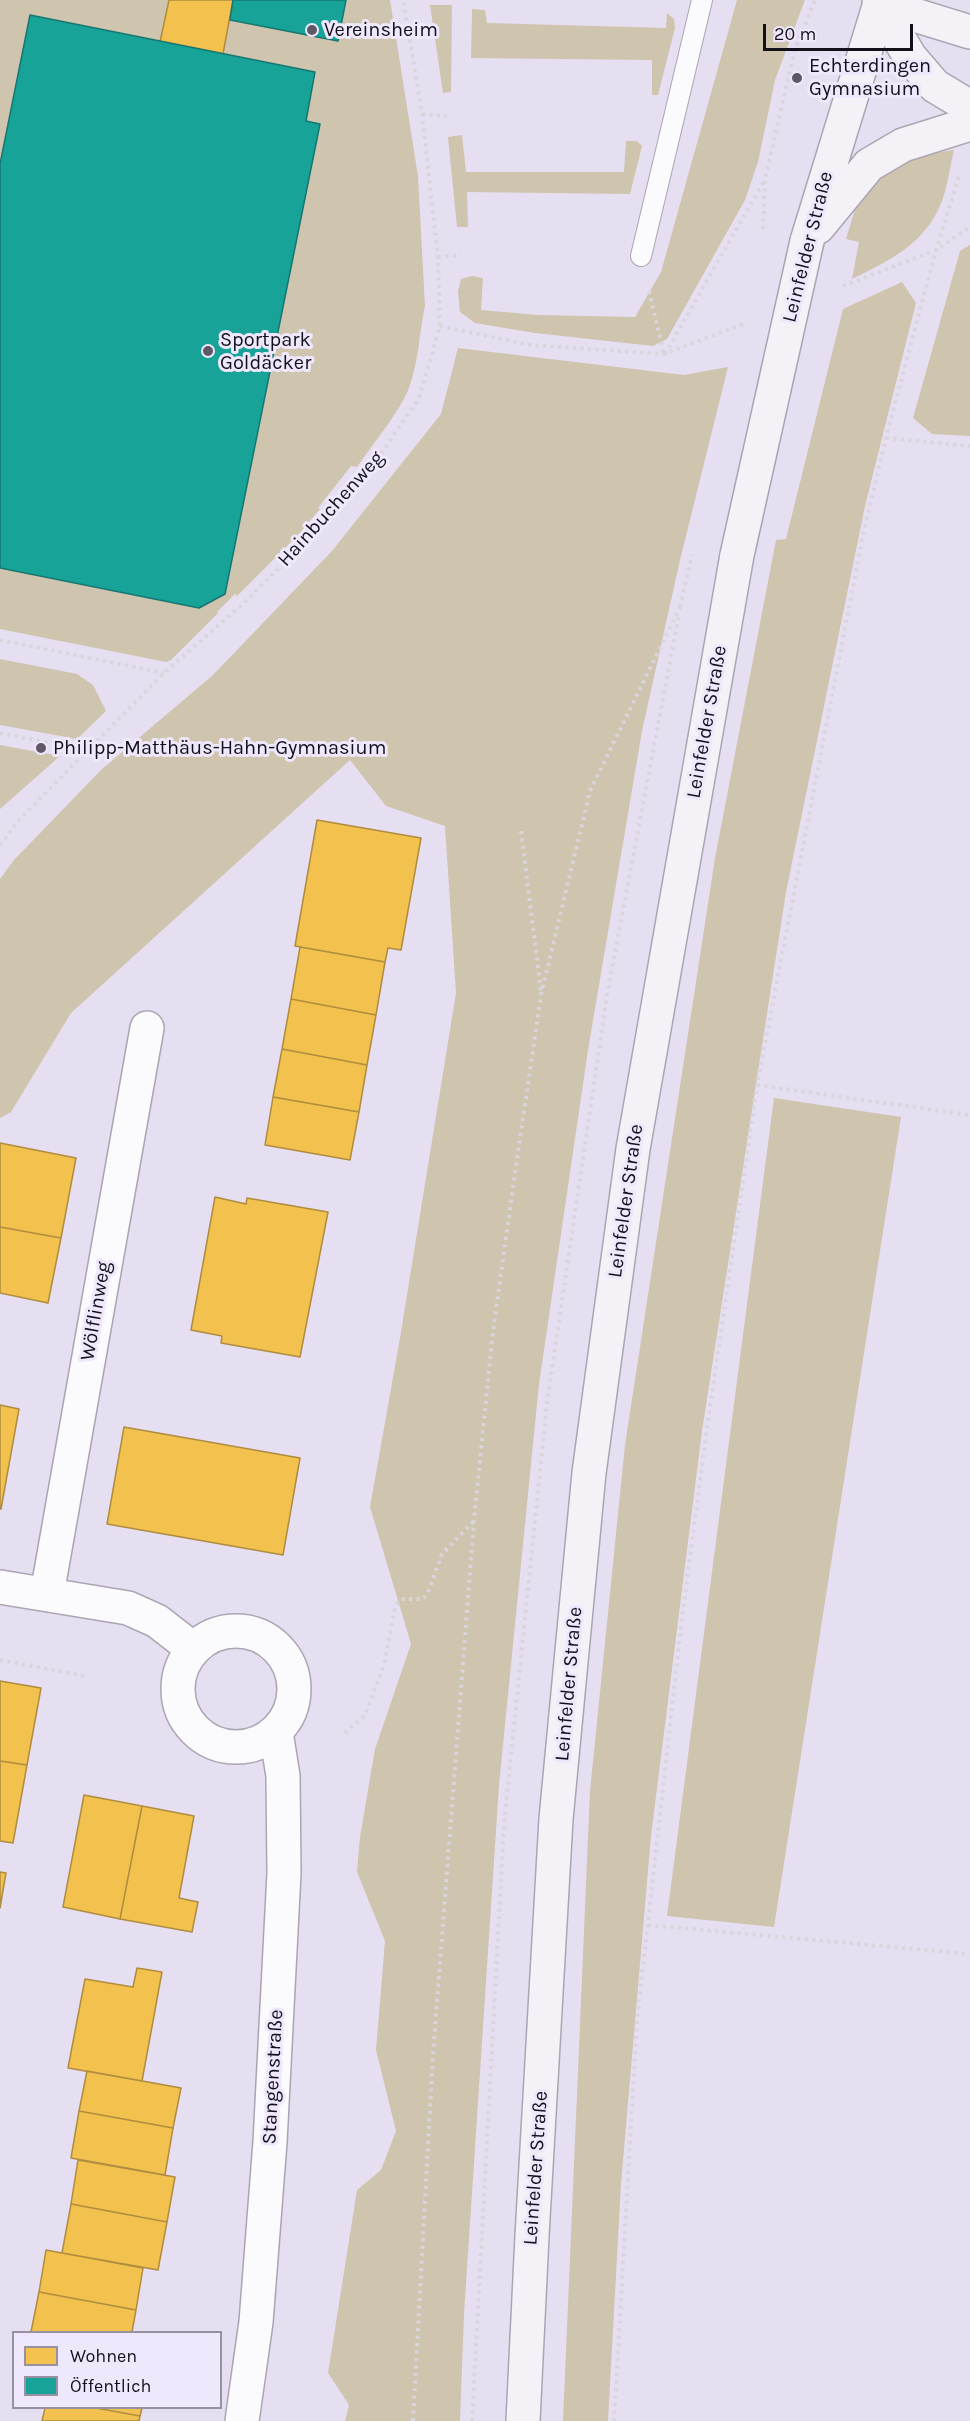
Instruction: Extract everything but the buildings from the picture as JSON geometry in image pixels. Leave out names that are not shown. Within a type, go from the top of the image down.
[{"type":"main road","points":[[880,2],[970,32]]},
{"type":"main road","points":[[880,2],[916,64],[935,86],[970,107]]},
{"type":"main road","name":"Leinfelder Straße","points":[[524,2421],[532,2236],[556,1819],[589,1473],[633,1149],[737,555],[809,237],[880,2]]},
{"type":"main road","points":[[809,237],[839,198],[869,165],[903,145],[970,124]]},
{"type":"street","name":"Wölflinweg","points":[[47,1594],[147,1028]]},
{"type":"street","points":[[0,1587],[128,1608],[157,1621],[193,1649]]},
{"type":"street","points":[[244,1631],[262,1636],[277,1647],[288,1663],[294,1681],[293,1700],[288,1717],[276,1732],[260,1743],[240,1748],[220,1746],[203,1737],[188,1723],[180,1705],[178,1686],[182,1667],[193,1649],[216,1635],[244,1631]]},
{"type":"street","name":"Stangenstraße","points":[[242,2421],[256,2322],[270,2142],[284,1873],[283,1776],[276,1732]]},
{"type":"lane","points":[[641,256],[702,0]]},
{"type":"path","name":"Hainbuchenweg","points":[[0,845],[19,820],[90,751],[164,673],[243,604],[311,536],[368,473],[419,399],[440,326],[438,257],[422,114],[403,0]]},
{"type":"path","points":[[763,234],[765,179],[795,49],[815,0]]},
{"type":"path","points":[[422,114],[446,116]]},
{"type":"path","points":[[614,2421],[637,2020],[682,1618],[715,1370],[758,1085],[863,535],[936,250],[962,164]]},
{"type":"path","points":[[664,354],[765,179]]},
{"type":"path","points":[[936,250],[970,227]]},
{"type":"path","points":[[438,257],[461,255]]},
{"type":"path","points":[[641,256],[664,354]]},
{"type":"path","points":[[440,326],[530,345],[664,354]]},
{"type":"path","points":[[886,438],[970,446]]},
{"type":"path","points":[[413,2421],[434,2042],[474,1520],[493,1331],[541,995],[590,791],[680,607]]},
{"type":"path","points":[[0,640],[164,673]]},
{"type":"path","points":[[0,733],[90,751]]},
{"type":"path","points":[[521,831],[541,995]]},
{"type":"path","points":[[758,1085],[970,1114]]},
{"type":"path","points":[[345,1733],[365,1715],[384,1665],[395,1607],[401,1599],[422,1599],[427,1595],[442,1554],[474,1520]]},
{"type":"path","points":[[0,1660],[85,1676]]},
{"type":"path","points":[[648,1925],[970,1954]]},
{"type":"shaded area","name":"Sportpark Goldäcker","points":[[0,0],[390,0],[418,176],[425,306],[409,387],[394,415],[357,467],[351,466],[298,535],[236,597],[236,593],[171,660],[166,662],[0,629]]},
{"type":"shaded area","points":[[737,0],[805,0],[775,80],[758,162],[745,200],[667,339],[653,346],[535,333],[475,323],[460,312],[458,291],[461,279],[472,276],[483,278],[481,310],[538,315],[635,317],[661,272]]},
{"type":"shaded area","points":[[430,5],[452,5],[451,92],[443,93]]},
{"type":"shaded area","points":[[472,9],[485,10],[487,23],[666,28],[667,13],[674,19],[675,28],[658,95],[652,95],[652,60],[471,58]]},
{"type":"shaded area","points":[[462,135],[466,172],[624,172],[626,141],[637,141],[642,146],[630,194],[467,192],[468,227],[457,227],[448,137]]},
{"type":"shaded area","points":[[954,150],[942,201],[927,228],[906,249],[852,279],[859,242],[846,239],[856,206],[871,179],[897,158]]},
{"type":"shaded area","points":[[970,245],[970,436],[932,434],[913,418],[960,251]]},
{"type":"shaded area","points":[[902,282],[916,303],[865,506],[786,892],[702,1431],[651,1836],[621,2184],[608,2421],[563,2421],[590,1791],[625,1445],[715,858],[776,540],[786,539],[843,309]]},
{"type":"shaded area","points":[[458,348],[684,375],[728,367],[680,560],[642,731],[588,1050],[539,1384],[499,1785],[464,2314],[460,2421],[345,2421],[349,2405],[328,2373],[357,2190],[381,2170],[396,2131],[376,2050],[385,1941],[357,1872],[360,1837],[375,1749],[411,1644],[370,1507],[456,993],[445,826],[386,806],[350,760],[71,1013],[11,1112],[0,1118],[0,879],[14,860],[101,770],[213,675],[332,551],[441,414]]},
{"type":"shaded area","points":[[0,659],[77,674],[93,685],[106,711],[77,739],[0,725]]},
{"type":"shaded area","points":[[0,745],[60,756],[0,809]]},
{"type":"shaded area","points":[[774,1098],[901,1117],[774,1927],[667,1916]]},
{"type":"place","name":"Vereinsheim","points":[[312,30]]},
{"type":"place","name":"Echterdingen Gymnasium","points":[[797,78]]},
{"type":"place","name":"Sportpark Goldäcker","points":[[208,351]]},
{"type":"place","name":"Philipp-Matthäus-Hahn-Gymnasium","points":[[41,748]]}]
